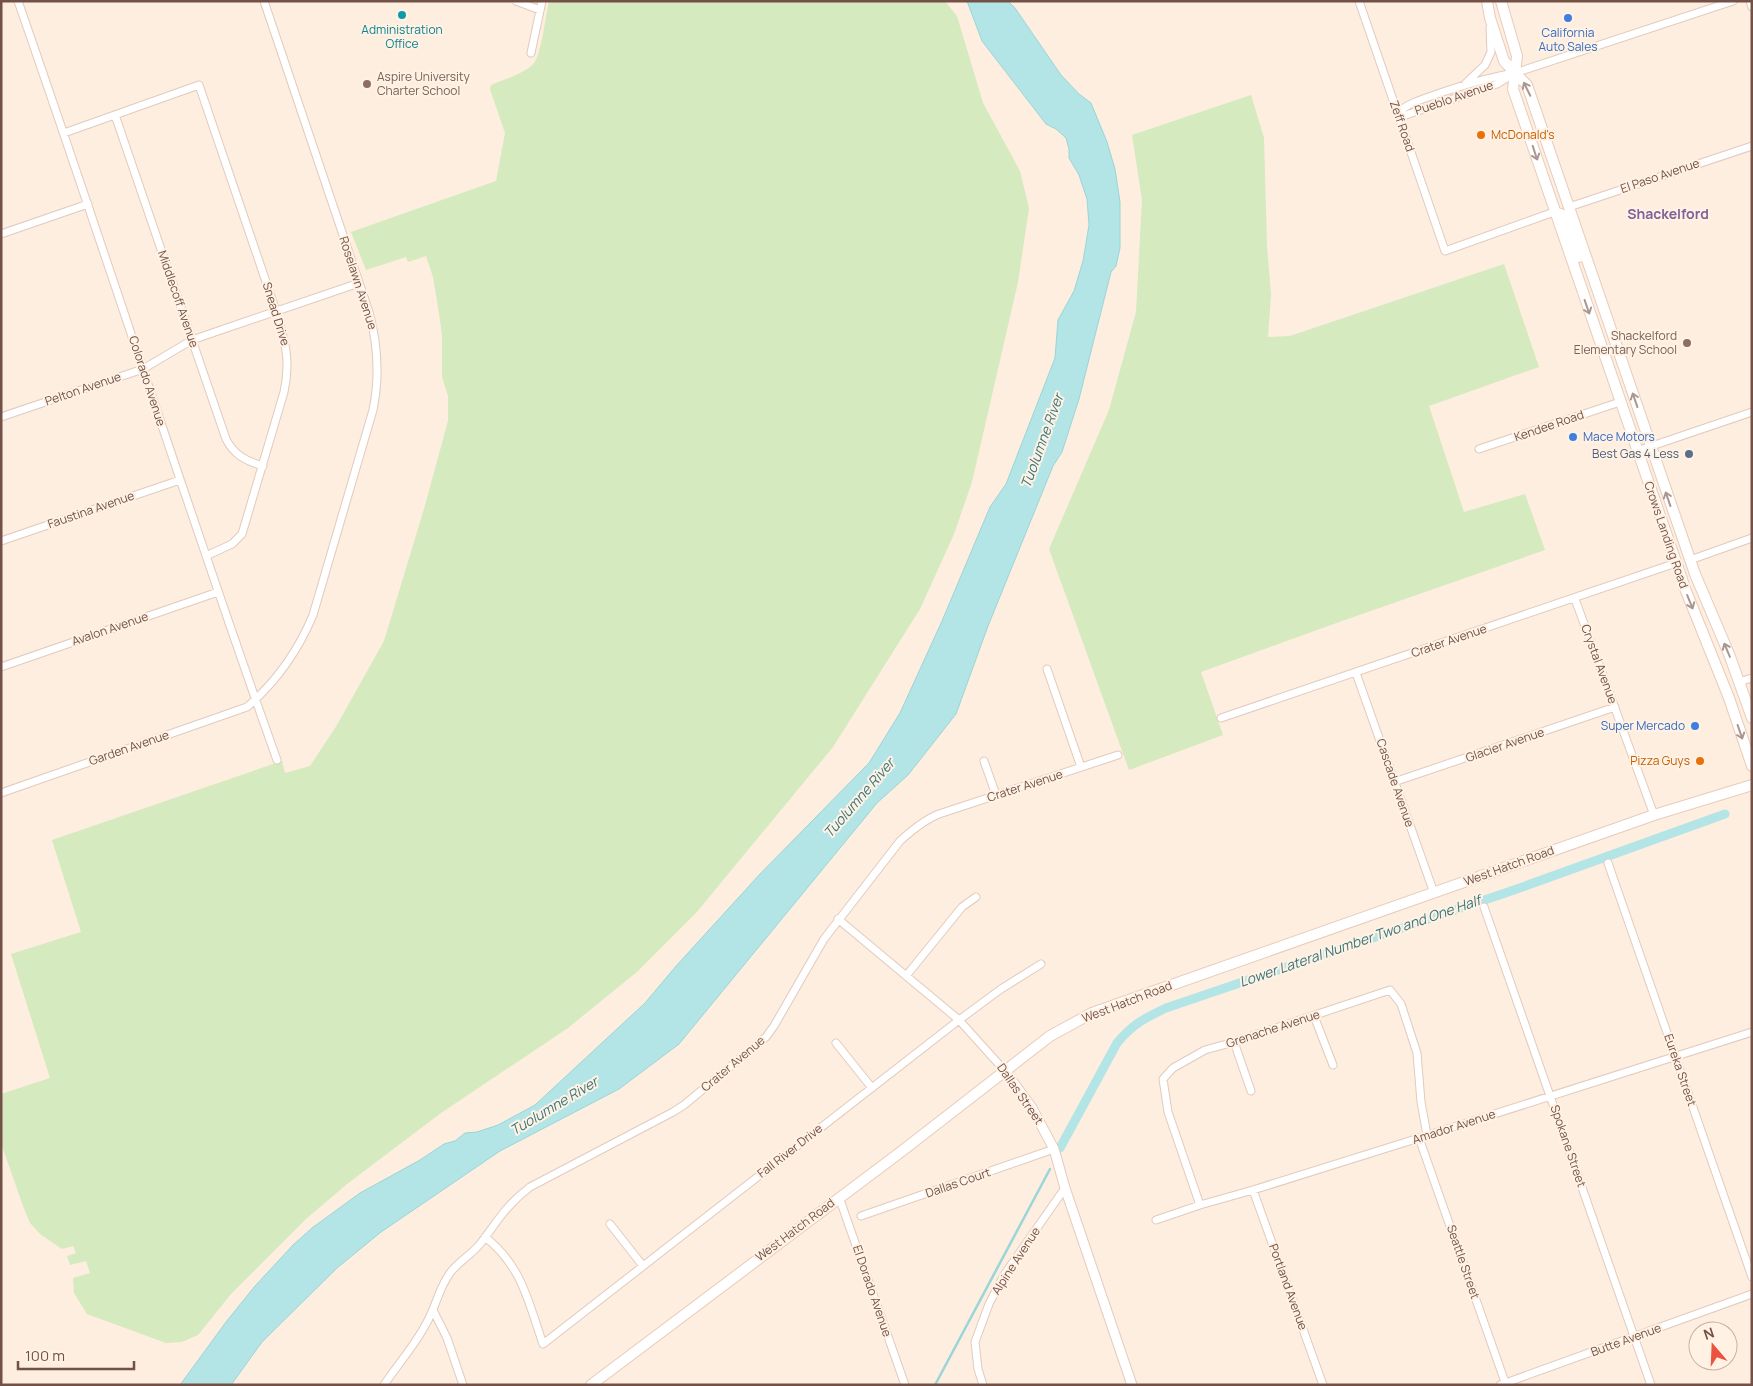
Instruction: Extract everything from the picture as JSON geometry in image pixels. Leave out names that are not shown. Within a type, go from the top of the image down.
[{"type":"main road","name":"Crows Landing Road","points":[[1487,1],[1490,18],[1504,61],[1527,85],[1690,560],[1752,718]]},
{"type":"main road","name":"Crows Landing Road","points":[[1501,1],[1517,56],[1513,89],[1676,563],[1729,698],[1752,766]]},
{"type":"main road","points":[[1554,212],[1562,214],[1566,220],[1585,268],[1592,276]]},
{"type":"main road","points":[[1654,500],[1664,513],[1679,552],[1690,560]]},
{"type":"main road","points":[[1676,563],[1684,567],[1705,611],[1712,616]]},
{"type":"main road","name":"West Hatch Road","points":[[591,1385],[902,1151],[1050,1036],[1092,1013],[1654,815],[1752,785]]},
{"type":"street","name":"Colorado Avenue","points":[[18,1],[218,592],[277,760]]},
{"type":"street","name":"Roselawn Avenue","points":[[255,700],[271,685],[282,670],[305,634],[313,615],[372,410],[378,377],[377,345],[369,312],[264,1]]},
{"type":"street","points":[[516,1],[540,10]]},
{"type":"street","points":[[531,53],[542,1]]},
{"type":"street","name":"Zeff Road","points":[[1359,1],[1445,251],[1554,212]]},
{"type":"street","name":"Pueblo Avenue","points":[[1515,73],[1497,84],[1406,116],[1397,113],[1407,104],[1491,76],[1515,73],[1733,1]]},
{"type":"street","points":[[1750,1],[1752,7]]},
{"type":"street","points":[[1464,85],[1485,65],[1491,52],[1490,18]]},
{"type":"street","name":"Snead Drive","points":[[115,115],[199,85],[286,342],[288,370],[284,392],[242,534],[232,544],[206,556]]},
{"type":"street","points":[[64,133],[115,115]]},
{"type":"street","name":"Middlecoff Avenue","points":[[115,115],[229,445],[239,456],[247,461],[263,466]]},
{"type":"street","name":"El Paso Avenue","points":[[1569,207],[1752,146]]},
{"type":"street","points":[[1,234],[88,204]]},
{"type":"street","name":"Pelton Avenue","points":[[1,417],[143,369],[192,340],[359,283]]},
{"type":"street","name":"Kendee Road","points":[[1479,449],[1620,402]]},
{"type":"street","points":[[1637,451],[1752,412]]},
{"type":"street","name":"Faustina Avenue","points":[[1,541],[180,480]]},
{"type":"street","points":[[1690,560],[1752,538]]},
{"type":"street","name":"Crater Avenue","points":[[1222,718],[1676,563]]},
{"type":"street","name":"Avalon Avenue","points":[[1,667],[218,592]]},
{"type":"street","name":"Crystal Avenue","points":[[1575,599],[1654,815]]},
{"type":"street","points":[[1047,669],[1081,767]]},
{"type":"street","name":"Cascade Avenue","points":[[1356,673],[1434,893]]},
{"type":"street","points":[[1739,682],[1752,678]]},
{"type":"street","name":"Garden Avenue","points":[[1,793],[248,707],[255,700]]},
{"type":"street","name":"Glacier Avenue","points":[[1394,782],[1615,707]]},
{"type":"street","name":"Crater Avenue","points":[[384,1385],[423,1330],[438,1295],[450,1274],[479,1245],[508,1205],[530,1187],[684,1105],[766,1037],[824,939],[838,919],[900,841],[910,832],[929,818],[1118,755]]},
{"type":"street","points":[[984,761],[996,795]]},
{"type":"street","name":"Eureka Street","points":[[1608,863],[1752,1277]]},
{"type":"street","points":[[906,976],[962,907],[976,897]]},
{"type":"street","name":"Spokane Street","points":[[1484,908],[1651,1385]]},
{"type":"street","name":"Dallas Street","points":[[838,919],[959,1020],[1005,1071],[1032,1108],[1054,1149],[1065,1188],[1132,1385]]},
{"type":"street","name":"Fall River Drive","points":[[485,1237],[505,1255],[519,1276],[543,1344],[959,1020],[1041,964]]},
{"type":"street","name":"Grenache Avenue","points":[[1200,1205],[1168,1112],[1164,1080],[1173,1068],[1200,1052],[1390,990],[1401,1004],[1417,1053],[1421,1102],[1427,1135]]},
{"type":"street","points":[[1314,1016],[1332,1065]]},
{"type":"street","name":"Amador Avenue","points":[[1156,1220],[1752,1032]]},
{"type":"street","points":[[1234,1042],[1251,1091]]},
{"type":"street","points":[[836,1043],[872,1088]]},
{"type":"street","name":"Seattle Street","points":[[1420,1138],[1504,1384]]},
{"type":"street","name":"Dallas Court","points":[[861,1216],[1054,1149]]},
{"type":"street","name":"Alpine Avenue","points":[[984,1385],[978,1369],[975,1342],[989,1304],[1004,1275],[1065,1188]]},
{"type":"street","name":"Portland Avenue","points":[[1253,1190],[1322,1385]]},
{"type":"street","name":"El Dorado Avenue","points":[[839,1197],[905,1385]]},
{"type":"street","points":[[610,1224],[643,1266]]},
{"type":"street","name":"Butte Avenue","points":[[1504,1384],[1752,1294]]},
{"type":"street","points":[[432,1310],[447,1338],[463,1385]]},
{"type":"green space","points":[[549,1],[945,1],[957,16],[983,103],[1020,171],[1029,208],[1018,282],[972,482],[954,534],[920,609],[833,747],[696,913],[638,971],[568,1028],[441,1113],[347,1184],[307,1218],[231,1294],[198,1335],[182,1342],[166,1343],[87,1314],[74,1293],[73,1278],[90,1273],[86,1261],[70,1265],[67,1256],[76,1253],[73,1246],[62,1249],[40,1234],[30,1223],[23,1206],[1,1143],[1,1094],[50,1078],[11,954],[81,932],[52,840],[282,761],[285,773],[310,766],[337,725],[384,641],[424,509],[448,421],[448,396],[442,377],[442,335],[433,277],[426,256],[408,262],[406,257],[366,270],[351,232],[496,181],[505,133],[490,89],[491,85],[520,73],[530,67],[537,59]]},
{"type":"green space","points":[[1251,95],[1264,138],[1267,245],[1271,295],[1268,337],[1290,336],[1504,264],[1539,367],[1429,406],[1464,512],[1525,494],[1545,550],[1201,672],[1223,735],[1129,770],[1049,549],[1109,410],[1136,312],[1142,200],[1132,135]]},
{"type":"water","name":"Tuolumne River","points":[[967,1],[1008,1],[1015,8],[1061,75],[1079,94],[1091,103],[1107,142],[1115,169],[1120,202],[1120,248],[1116,266],[1111,272],[1079,399],[1062,452],[1053,466],[988,626],[956,714],[908,775],[877,803],[679,1044],[619,1089],[500,1151],[381,1232],[337,1268],[262,1342],[231,1385],[180,1385],[255,1286],[293,1245],[312,1228],[360,1193],[420,1160],[444,1144],[455,1141],[465,1133],[477,1132],[498,1125],[535,1105],[645,1003],[760,874],[869,763],[900,713],[942,621],[990,507],[1006,484],[1055,358],[1058,320],[1074,291],[1083,261],[1089,225],[1087,199],[1079,175],[1069,158],[1066,138],[1056,129],[1046,124],[982,41]]},
{"type":"waterway","name":"Lower Lateral Number Two and One Half","points":[[1060,1148],[1117,1043],[1133,1026],[1158,1012],[1514,890],[1725,814]]},
{"type":"waterway","name":"Lower Lateral Number Two and One Half","points":[[935,1385],[1050,1169]]},
{"type":"place","name":"Administration Office","points":[[402,15]]},
{"type":"place","name":"California Auto Sales","points":[[1568,18]]},
{"type":"place","name":"Aspire University Charter School","points":[[367,84]]},
{"type":"place","name":"McDonald's","points":[[1481,135]]},
{"type":"place","name":"Shackelford Elementary School","points":[[1687,343]]},
{"type":"place","name":"Mace Motors","points":[[1573,437]]},
{"type":"place","name":"Best Gas 4 Less","points":[[1689,454]]},
{"type":"place","name":"Super Mercado","points":[[1695,726]]},
{"type":"place","name":"Pizza Guys","points":[[1700,761]]},
{"type":"district","name":"Shackelford","points":[[1668,214]]}]
